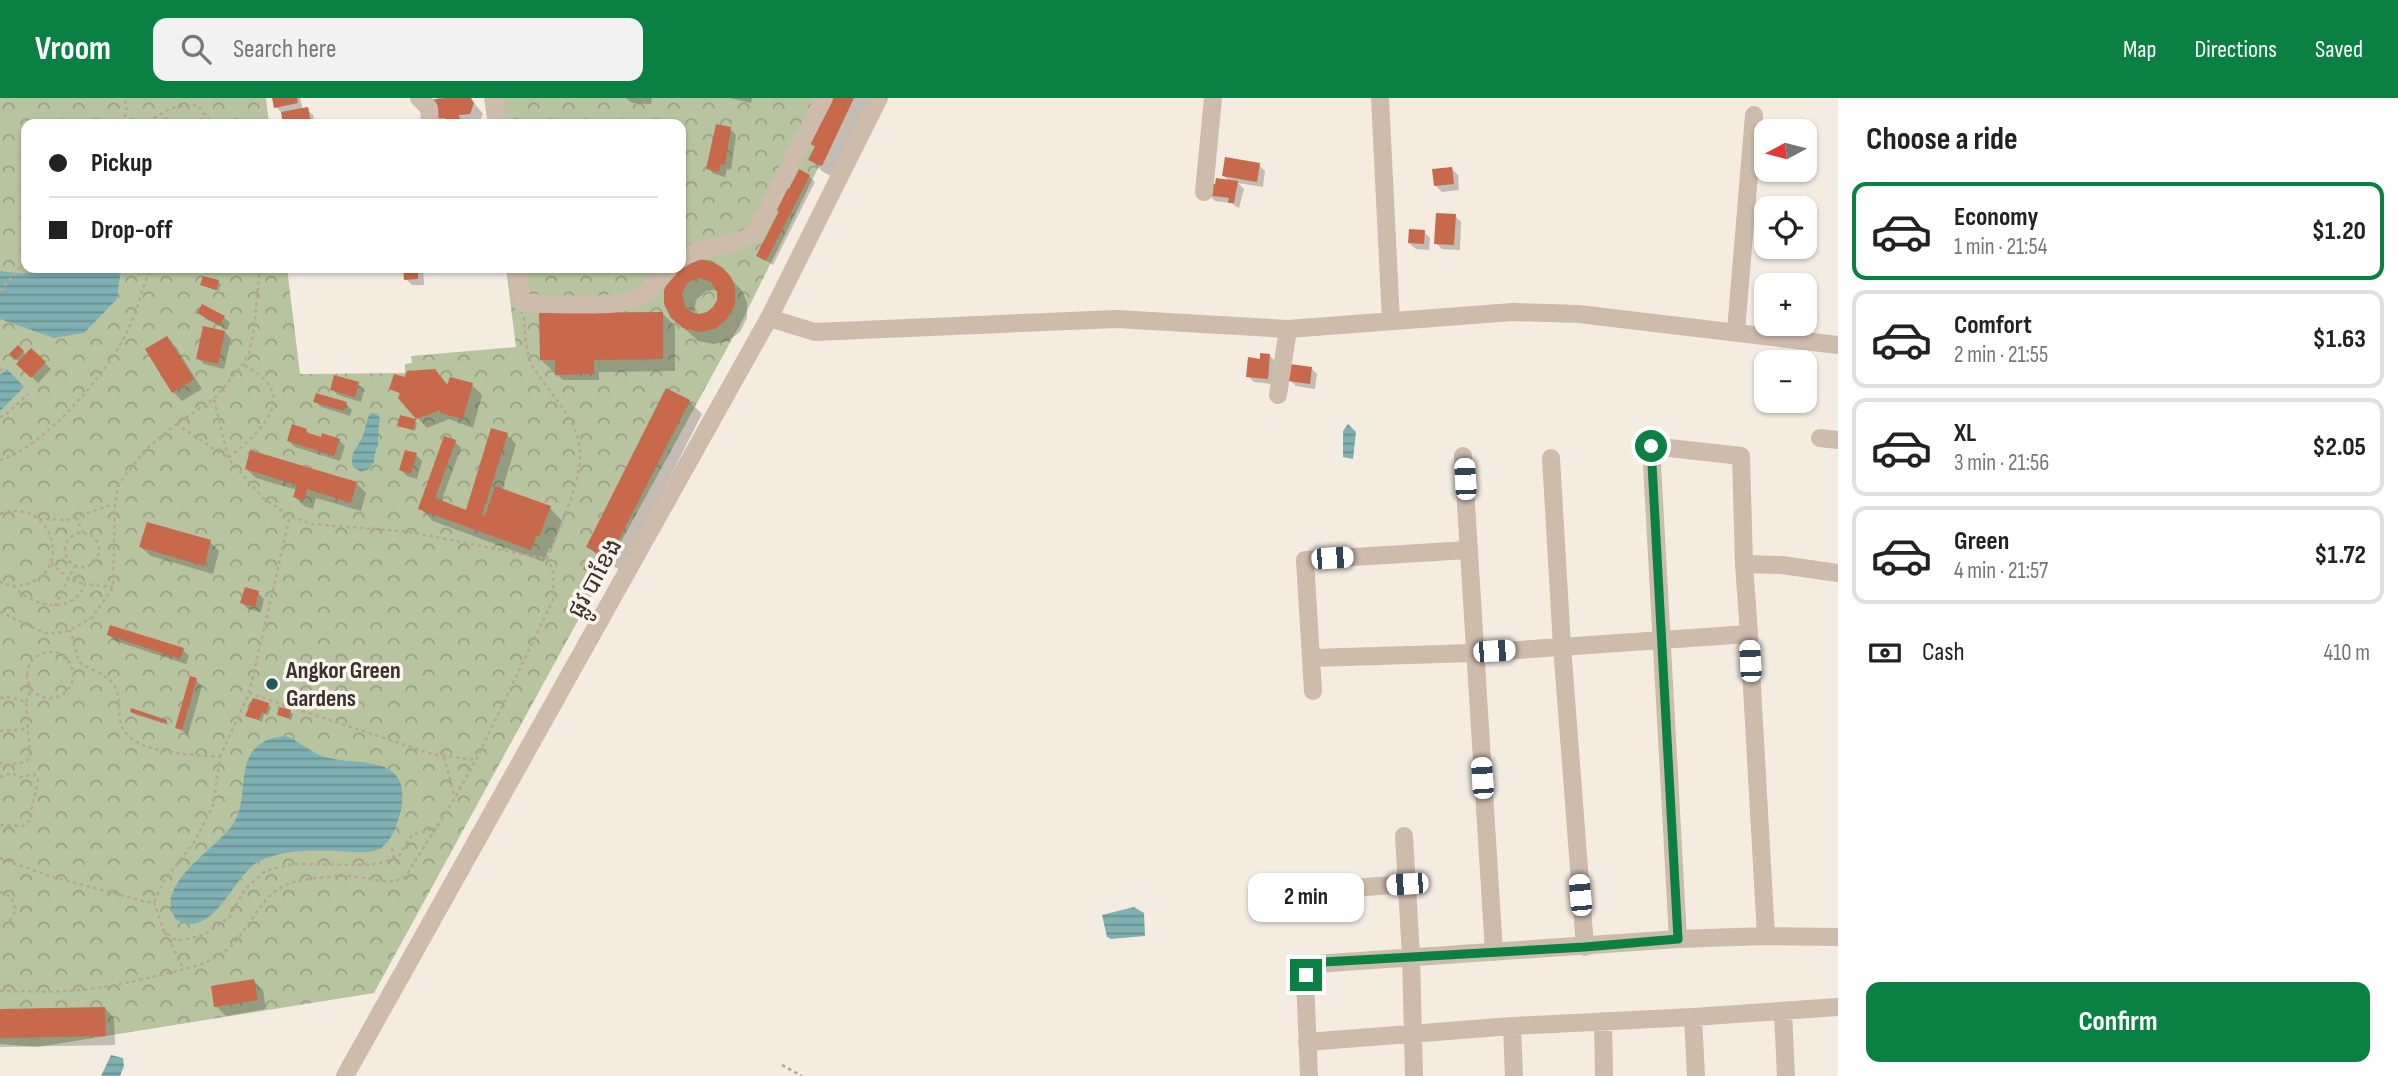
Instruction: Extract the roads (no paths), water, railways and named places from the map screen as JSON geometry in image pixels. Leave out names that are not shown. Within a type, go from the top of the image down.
[{"type":"street","points":[[419,98],[429,108],[430,119]]},
{"type":"street","points":[[495,98],[497,119]]},
{"type":"street","points":[[686,255],[693,250],[736,242],[755,233],[824,98]]},
{"type":"street","name":"ផ្លូវ បាខែង","points":[[345,1076],[769,318],[879,98]]},
{"type":"street","points":[[1204,192],[1213,98]]},
{"type":"street","points":[[1380,98],[1391,321]]},
{"type":"street","points":[[1736,331],[1754,115]]},
{"type":"street","points":[[518,273],[522,303],[613,303],[634,300],[651,289],[665,273]]},
{"type":"street","points":[[769,318],[815,332],[1115,319],[1288,329],[1513,312],[1579,314],[1838,345]]},
{"type":"street","points":[[1278,394],[1288,329]]},
{"type":"street","points":[[1678,939],[1651,446],[1741,456],[1744,564],[1766,936]]},
{"type":"street","points":[[1463,456],[1494,952]]},
{"type":"street","points":[[1552,458],[1562,646],[1585,947]]},
{"type":"street","points":[[1313,691],[1305,560],[1468,550]]},
{"type":"street","points":[[1744,564],[1792,566],[1838,573]]},
{"type":"street","points":[[1312,658],[1474,653],[1660,638],[1749,634]]},
{"type":"street","points":[[1404,836],[1414,1076]]},
{"type":"street","points":[[1324,890],[1407,884]]},
{"type":"street","points":[[1309,1076],[1305,979],[1311,966],[1324,962],[1678,939],[1838,937]]},
{"type":"street","points":[[1307,1042],[1511,1026],[1838,1007]]},
{"type":"street","points":[[1783,1012],[1786,1076]]},
{"type":"street","points":[[1693,1017],[1696,1076]]},
{"type":"street","points":[[1603,1021],[1604,1076]]},
{"type":"street","points":[[1511,1026],[1514,1076]]},
{"type":"water","points":[[0,271],[120,273],[117,299],[84,333],[54,338],[0,319]]},
{"type":"water","points":[[7,369],[24,387],[0,411],[0,375]]},
{"type":"water","points":[[371,413],[378,414],[380,419],[378,444],[374,462],[369,469],[361,472],[353,467],[353,456]]},
{"type":"water","points":[[1348,424],[1356,432],[1353,459],[1343,457],[1343,431]]},
{"type":"water","points":[[286,736],[323,756],[369,763],[392,771],[399,779],[402,792],[401,810],[392,835],[386,844],[373,851],[297,851],[265,858],[247,871],[211,915],[190,924],[177,920],[171,908],[172,895],[188,870],[231,827],[240,809],[245,769],[253,751],[268,740]]},
{"type":"water","points":[[1134,907],[1144,913],[1145,936],[1111,939],[1107,937],[1102,915]]},
{"type":"water","points":[[111,1055],[123,1058],[124,1066],[120,1076],[101,1076]]},
{"type":"place","name":"Angkor Green Gardens","points":[[272,684]]}]
